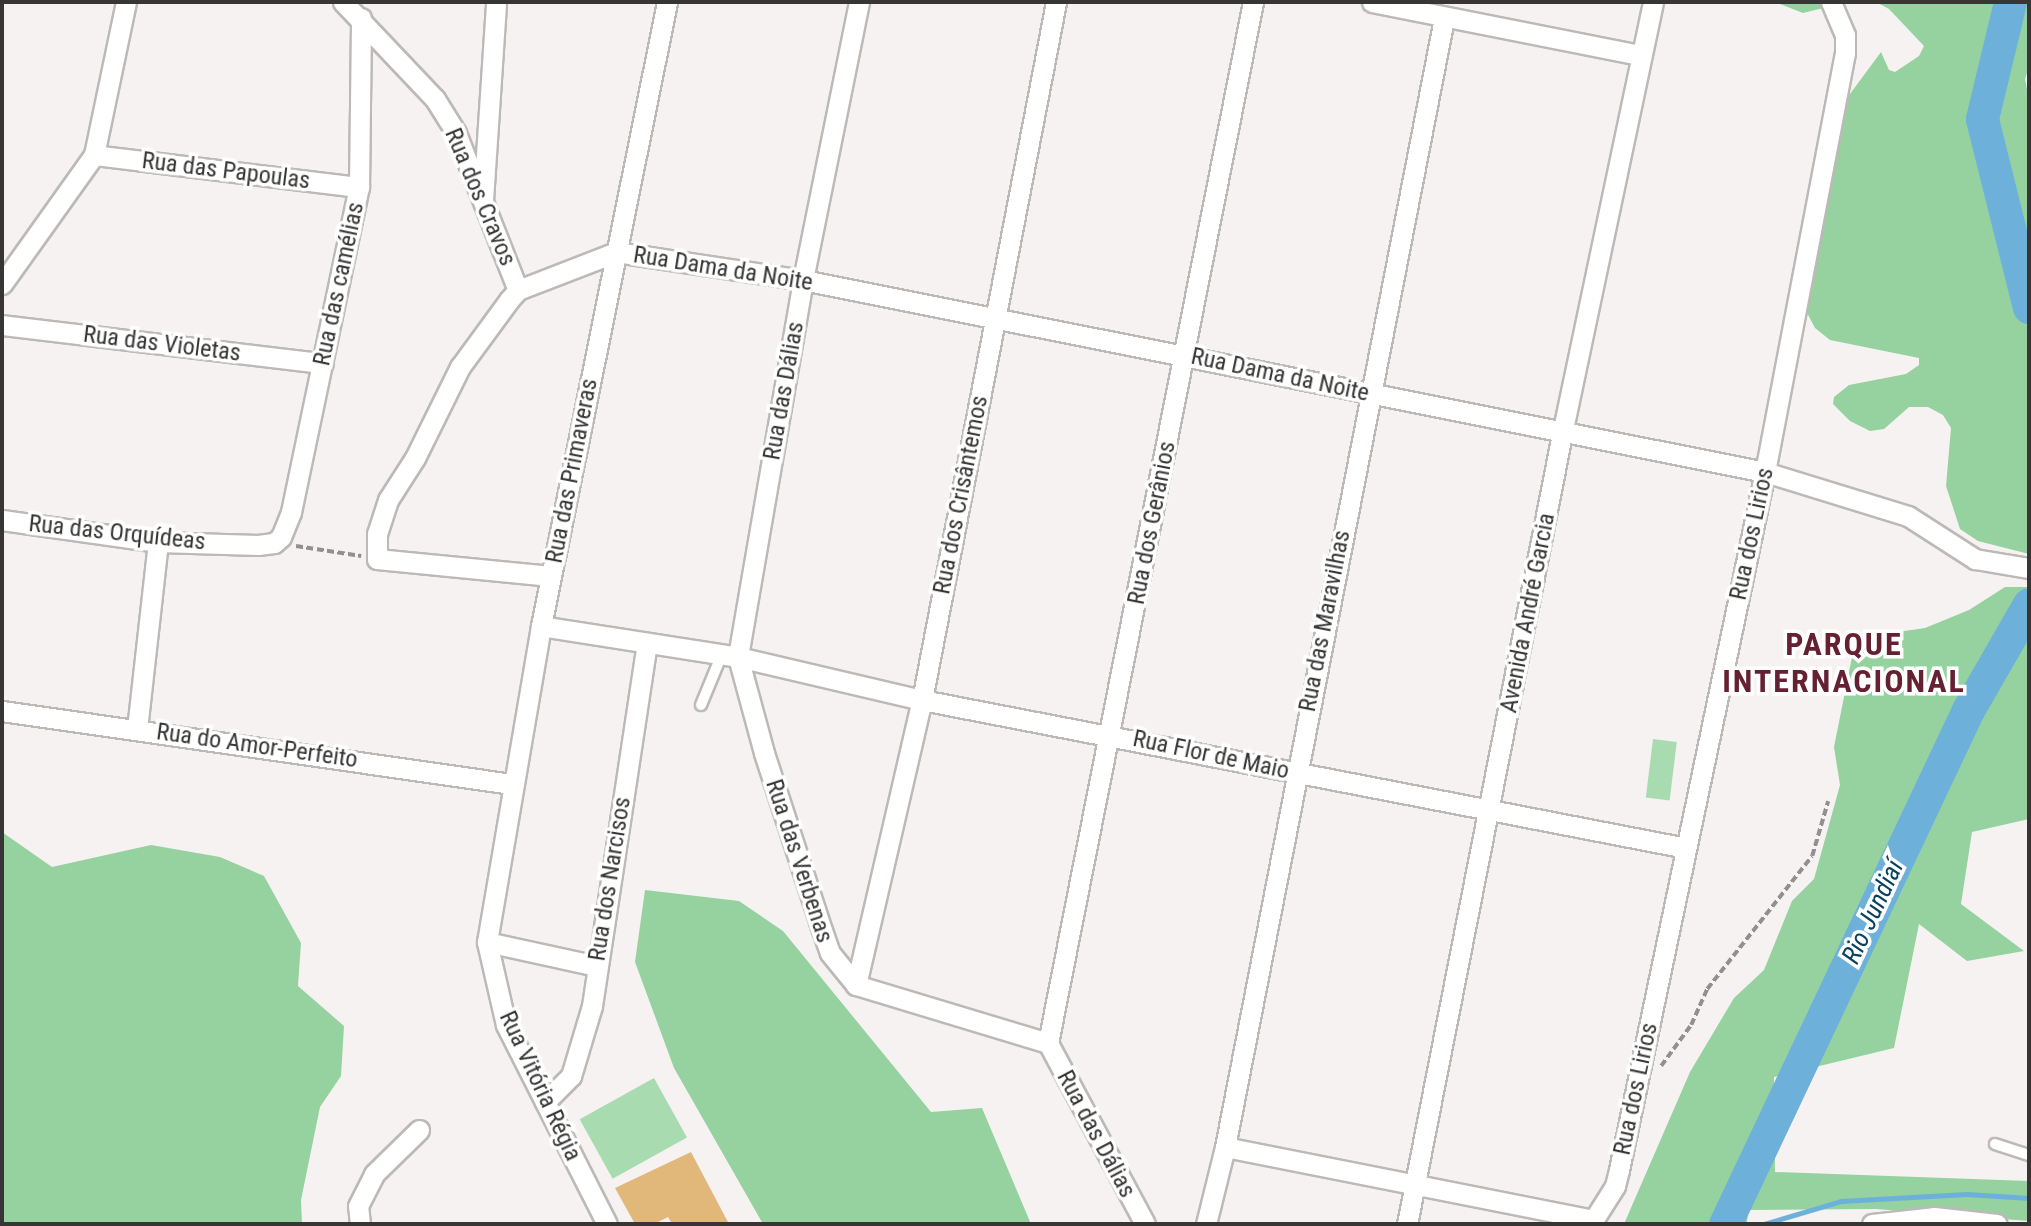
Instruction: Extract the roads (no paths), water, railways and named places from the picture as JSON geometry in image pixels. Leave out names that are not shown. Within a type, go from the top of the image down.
[{"type":"street","points":[[2,285],[94,155],[126,2]]},
{"type":"street","name":"Rua dos Cravos","points":[[343,2],[361,18],[435,100],[456,133],[483,210],[518,290],[460,366],[419,451],[388,500],[377,534],[377,559],[551,576]]},
{"type":"street","points":[[483,210],[496,2]]},
{"type":"street","name":"Rua das Primaveras","points":[[487,942],[541,626],[667,2]]},
{"type":"street","name":"Rua das Dálias","points":[[730,656],[859,2]]},
{"type":"street","name":"Rua dos Crisântemos","points":[[856,985],[922,700],[1056,2]]},
{"type":"street","name":"Rua dos Gerânios","points":[[1048,1043],[1111,734],[1253,2]]},
{"type":"street","points":[[1372,2],[1640,55]]},
{"type":"street","name":"Avenida André Garcia","points":[[1407,1224],[1562,435],[1653,2]]},
{"type":"street","name":"Rua dos Lirios","points":[[1592,1222],[1619,1170],[1765,472],[1845,53],[1845,35],[1831,2]]},
{"type":"street","name":"Rua das camélias","points":[[274,543],[291,512],[359,187],[361,18]]},
{"type":"street","name":"Rua das Maravilhas","points":[[1206,1224],[1225,1147],[1444,18]]},
{"type":"street","name":"Rua das Papoulas","points":[[94,155],[359,187]]},
{"type":"street","name":"Rua Dama da Noite","points":[[518,290],[616,253],[803,280],[1184,355],[1562,435],[1765,472],[1908,516],[1975,559],[2025,568]]},
{"type":"street","name":"Rua das Violetas","points":[[2,325],[323,363]]},
{"type":"street","name":"Rua das Orquídeas","points":[[2,520],[158,542],[274,543]]},
{"type":"street","points":[[137,729],[158,542]]},
{"type":"street","points":[[541,626],[730,656]]},
{"type":"street","name":"Rua dos Narcisos","points":[[545,1102],[571,1076],[580,1055],[597,966],[647,643]]},
{"type":"street","name":"Rua Flor de Maio","points":[[730,656],[922,700],[1111,734],[1686,848]]},
{"type":"street","name":"Rua das Verbenas","points":[[730,656],[826,941],[856,985]]},
{"type":"street","name":"Rua do Amor-Perfeito","points":[[2,711],[512,784]]},
{"type":"street","points":[[487,942],[597,966]]},
{"type":"street","name":"Rua Vitória Régia","points":[[487,942],[506,1025],[607,1224]]},
{"type":"street","points":[[856,985],[1048,1043]]},
{"type":"street","name":"Rua das Dálias","points":[[1048,1043],[1145,1224]]},
{"type":"street","points":[[360,1224],[358,1206],[374,1174],[419,1130]]},
{"type":"street","points":[[1225,1147],[1592,1222]]},
{"type":"street","points":[[1872,1224],[1934,1217],[1997,1224]]},
{"type":"lane","points":[[701,705],[730,656]]},
{"type":"lane","points":[[1995,1144],[2029,1155]]},
{"type":"waterway","name":"Rio Jundiaí","points":[[2010,2],[1982,119],[2029,307]]},
{"type":"waterway","name":"Rio Jundiaí","points":[[1725,1224],[1968,710],[2029,604]]},
{"type":"waterway","points":[[1764,1224],[1841,1201],[1967,1194],[2029,1198]]},
{"type":"district","name":"PARQUE INTERNACIONAL","points":[[1844,664]]}]
